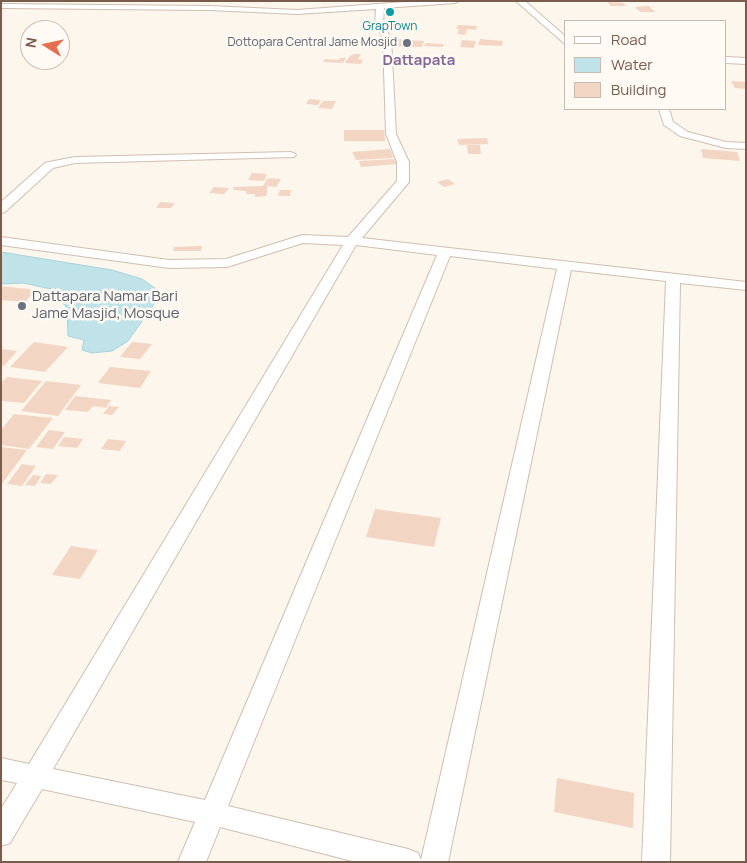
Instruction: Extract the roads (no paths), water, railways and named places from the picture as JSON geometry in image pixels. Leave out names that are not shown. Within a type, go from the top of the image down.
[{"type":"street","points":[[1,6],[209,8],[297,12],[332,6],[455,1]]},
{"type":"street","points":[[520,1],[564,40]]},
{"type":"street","points":[[1,834],[352,241],[403,182],[403,162],[391,134],[386,38],[379,24],[380,5]]},
{"type":"street","points":[[727,60],[746,61]]},
{"type":"street","points":[[664,110],[668,123],[684,134],[726,145],[746,146]]},
{"type":"street","points":[[1,209],[6,200],[49,165],[75,160],[290,155]]},
{"type":"street","points":[[1,240],[169,264],[227,263],[302,239],[352,241],[746,286]]},
{"type":"street","points":[[192,862],[445,251]]},
{"type":"street","points":[[434,862],[565,265]]},
{"type":"street","points":[[656,862],[673,278]]},
{"type":"street","points":[[1,769],[213,814],[408,862]]},
{"type":"water","points":[[1,252],[112,270],[142,279],[162,293],[128,341],[112,351],[92,353],[82,350],[84,340],[68,336],[67,308],[51,289],[23,283],[1,284]]},
{"type":"place","name":"GrapTown","points":[[390,12]]},
{"type":"place","name":"Dottopara Central Jame Mosjid","points":[[407,43]]},
{"type":"place","name":"Dattapara Namar Bari Jame Masjid, Mosque","points":[[22,306]]},
{"type":"district","name":"Dattapata","points":[[419,61]]}]
